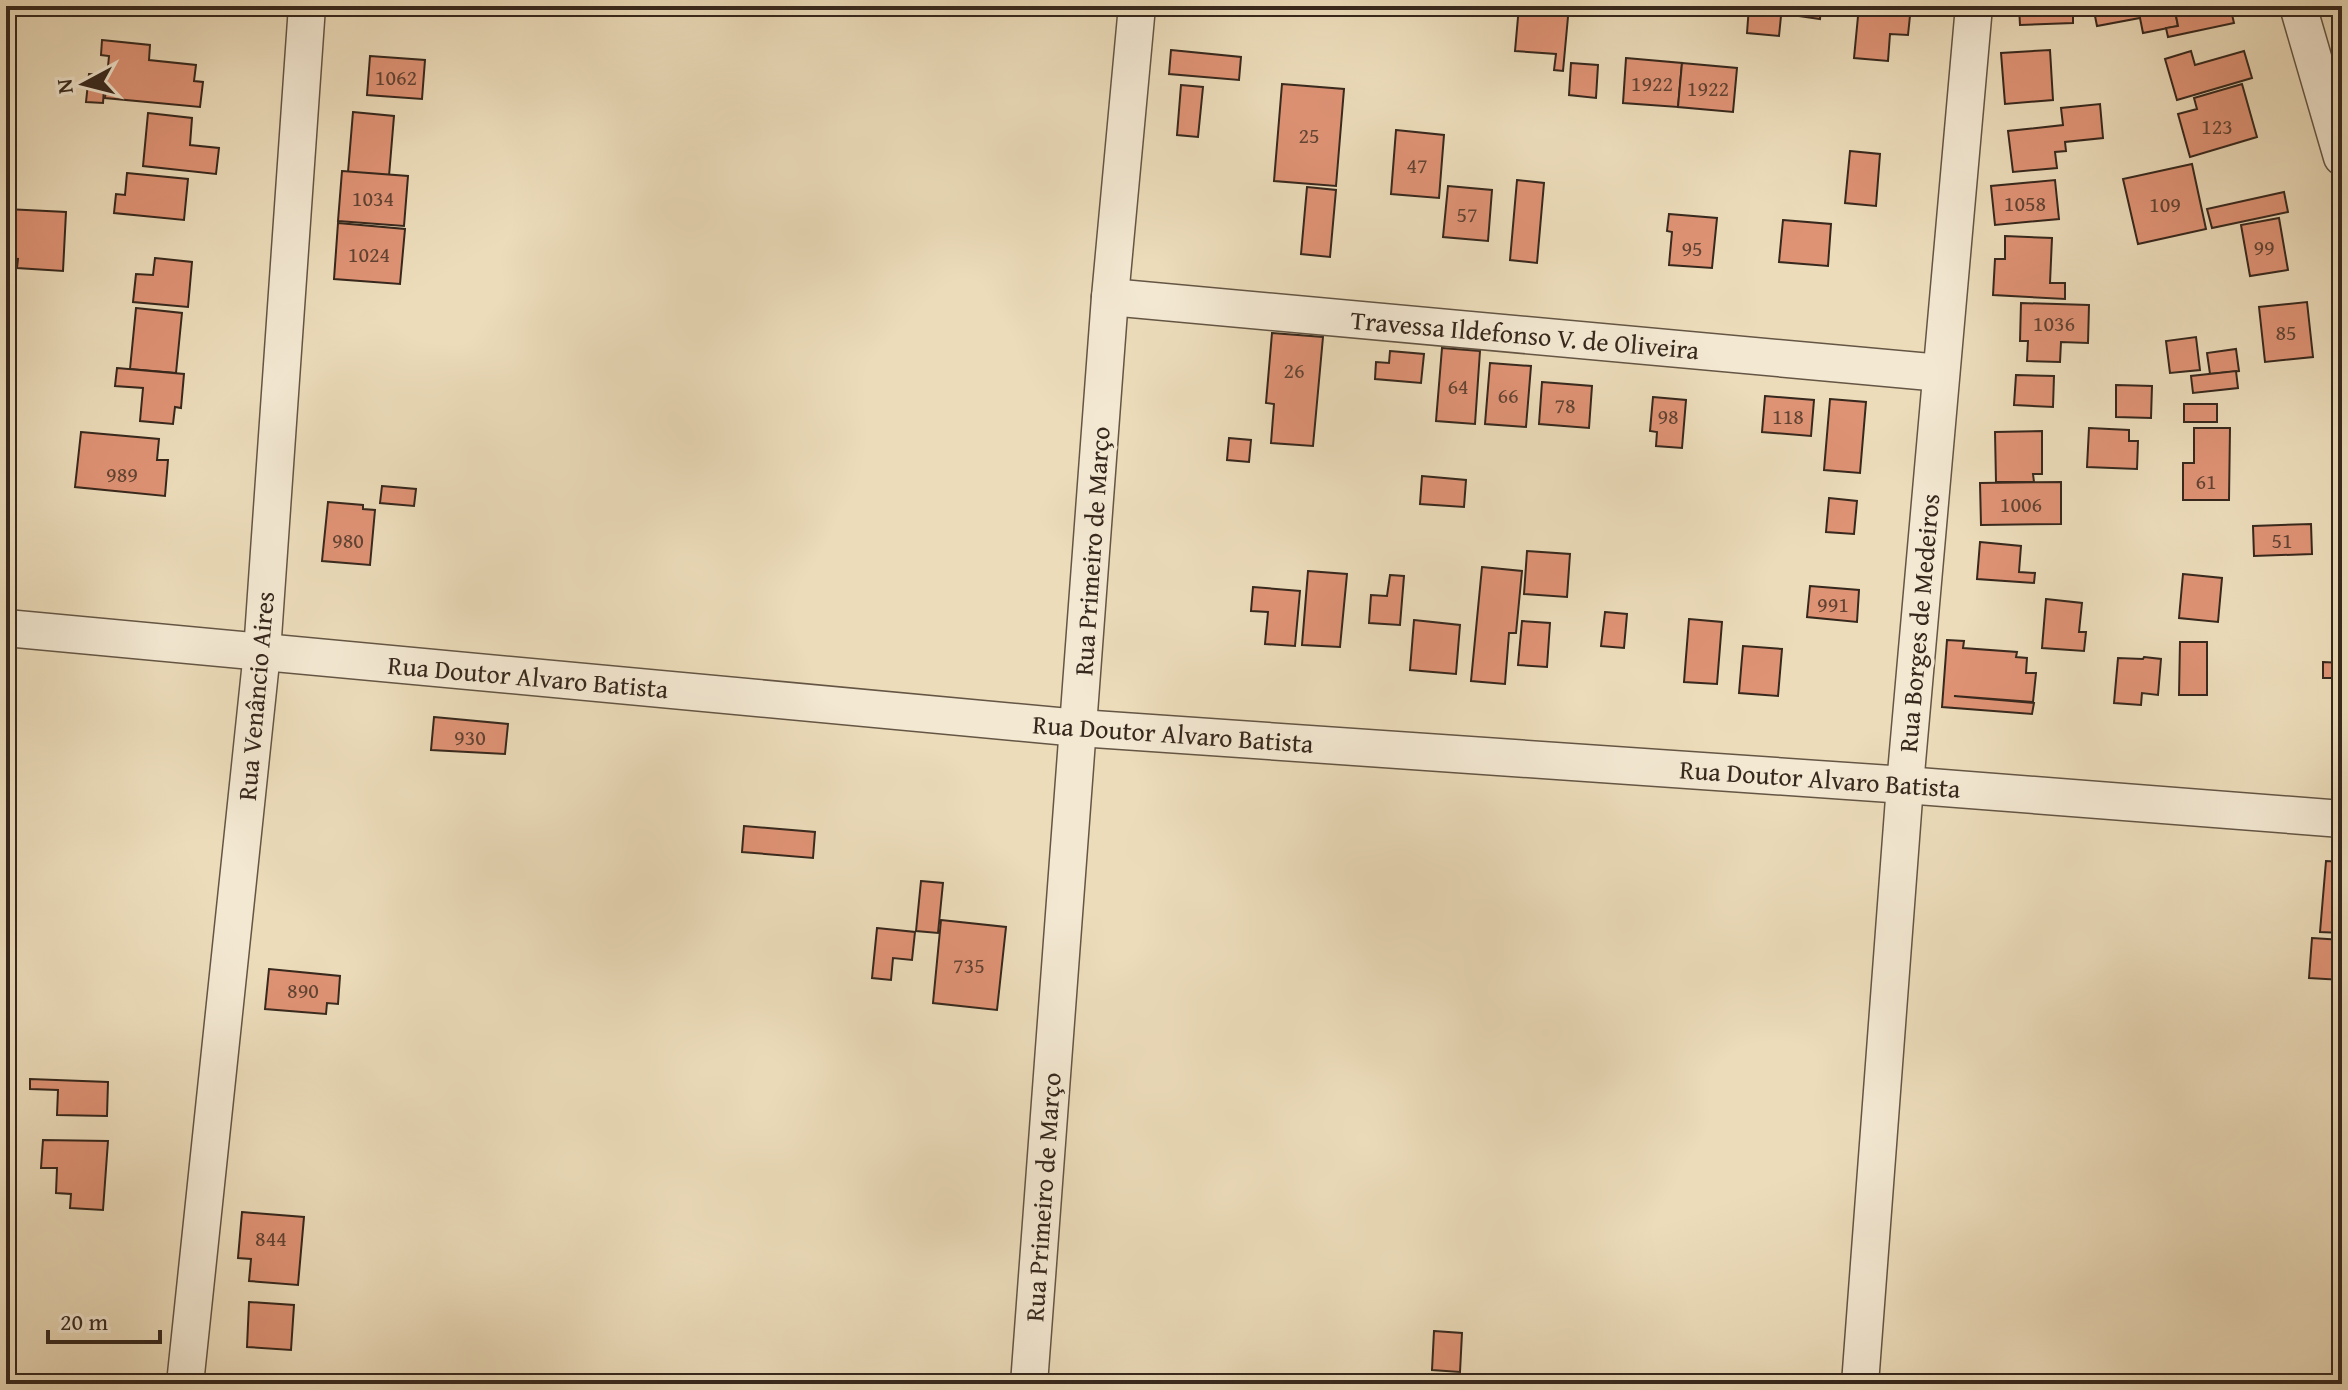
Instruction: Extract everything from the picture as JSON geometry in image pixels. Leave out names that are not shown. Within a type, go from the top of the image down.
[{"type":"street","name":"Rua Venâncio Aires","points":[[185,1384],[262,652],[307,6]]},
{"type":"street","name":"Rua Primeiro de Março","points":[[1029,1384],[1110,297],[1137,6]]},
{"type":"street","name":"Rua Borges de Medeiros","points":[[1860,1384],[1905,785],[1974,6]]},
{"type":"street","points":[[2298,6],[2342,157]]},
{"type":"street","name":"Travessa Ildefonso V. de Oliveira","points":[[1110,297],[1941,373]]},
{"type":"street","name":"Rua Doutor Alvaro Batista","points":[[6,628],[1079,728],[1905,785],[2342,819]]},
{"type":"building","points":[[366,6],[406,6],[406,15],[366,11]]},
{"type":"building","points":[[1420,6],[1453,6],[1453,10]]},
{"type":"building","points":[[1519,6],[1569,6],[1563,71],[1554,70],[1556,54],[1515,51]]},
{"type":"building","points":[[1749,6],[1782,6],[1779,36],[1747,33]]},
{"type":"building","points":[[1798,6],[1821,6],[1820,19],[1798,16]]},
{"type":"building","points":[[1859,6],[1911,6],[1908,35],[1890,34],[1888,61],[1854,58]]},
{"type":"building","points":[[2019,6],[2073,6],[2073,23],[2020,25]]},
{"type":"building","points":[[2093,6],[2174,6],[2178,26],[2143,33],[2140,18],[2097,26]]},
{"type":"building","points":[[2174,6],[2230,6],[2234,23],[2168,37],[2166,28],[2178,26]]},
{"type":"building","points":[[102,40],[150,45],[149,60],[196,65],[194,81],[203,82],[200,107],[105,98],[109,56],[101,55]]},
{"type":"building","points":[[1171,50],[1241,57],[1239,80],[1169,74]]},
{"type":"building","points":[[2050,50],[2053,100],[2005,104],[2001,53]]},
{"type":"building","points":[[2191,51],[2195,65],[2244,51],[2252,78],[2177,100],[2165,59]]},
{"type":"building","points":[[370,56],[425,60],[422,99],[367,95]]},
{"type":"building","points":[[1626,58],[1682,63],[1678,107],[1623,103]]},
{"type":"building","points":[[1571,63],[1598,65],[1596,98],[1569,95]]},
{"type":"building","points":[[1682,63],[1737,68],[1733,112],[1678,107]]},
{"type":"building","points":[[89,74],[105,75],[103,103],[86,102]]},
{"type":"building","points":[[1282,84],[1344,89],[1336,186],[1274,181]]},
{"type":"building","points":[[2242,84],[2257,137],[2190,157],[2178,114],[2197,109],[2194,98]]},
{"type":"building","points":[[1181,85],[1203,87],[1198,137],[1177,135]]},
{"type":"building","points":[[2100,104],[2103,138],[2065,142],[2066,151],[2055,152],[2057,168],[2013,172],[2008,131],[2063,125],[2061,108]]},
{"type":"building","points":[[353,112],[394,116],[389,176],[348,172]]},
{"type":"building","points":[[148,113],[192,118],[190,145],[219,148],[216,174],[143,166]]},
{"type":"building","points":[[1396,130],[1444,135],[1439,198],[1391,194]]},
{"type":"building","points":[[1850,151],[1880,154],[1876,206],[1845,203]]},
{"type":"building","points":[[2192,164],[2206,229],[2138,244],[2123,179]]},
{"type":"building","points":[[342,171],[408,176],[404,226],[338,221]]},
{"type":"building","points":[[127,173],[188,179],[184,220],[114,213],[116,194],[125,195]]},
{"type":"building","points":[[1517,180],[1544,183],[1537,263],[1510,260]]},
{"type":"building","points":[[2055,180],[2059,219],[1995,225],[1991,186]]},
{"type":"building","points":[[1448,186],[1492,190],[1488,241],[1443,237]]},
{"type":"building","points":[[1307,187],[1336,190],[1330,257],[1301,254]]},
{"type":"building","points":[[2284,192],[2288,212],[2212,228],[2207,209]]},
{"type":"building","points":[[6,209],[66,212],[63,271],[17,268],[18,259],[6,258]]},
{"type":"building","points":[[1669,214],[1717,218],[1712,268],[1669,265],[1672,232],[1667,231]]},
{"type":"building","points":[[2279,218],[2288,270],[2250,276],[2241,225]]},
{"type":"building","points":[[1783,220],[1831,224],[1828,266],[1779,262]]},
{"type":"building","points":[[338,223],[405,229],[400,284],[334,279]]},
{"type":"building","points":[[2005,236],[2052,238],[2050,283],[2065,283],[2065,299],[1993,295],[1995,259],[2005,259]]},
{"type":"building","points":[[155,258],[192,262],[188,307],[133,302],[136,274],[153,275]]},
{"type":"building","points":[[2307,302],[2313,357],[2265,362],[2259,307]]},
{"type":"building","points":[[2021,303],[2089,305],[2088,343],[2061,342],[2060,362],[2027,361],[2028,341],[2020,341]]},
{"type":"building","points":[[136,308],[182,313],[176,373],[130,369]]},
{"type":"building","points":[[1272,333],[1323,337],[1313,446],[1271,443],[1274,404],[1266,403]]},
{"type":"building","points":[[2196,337],[2200,370],[2170,373],[2166,341]]},
{"type":"building","points":[[1442,348],[1480,351],[1475,424],[1436,421]]},
{"type":"building","points":[[2236,349],[2239,371],[2210,374],[2207,353]]},
{"type":"building","points":[[1390,351],[1424,354],[1421,383],[1375,379],[1376,362],[1389,363]]},
{"type":"building","points":[[1490,363],[1531,366],[1526,427],[1485,424]]},
{"type":"building","points":[[117,368],[184,374],[181,408],[175,407],[173,424],[140,421],[143,388],[115,386]]},
{"type":"building","points":[[2236,371],[2238,388],[2193,393],[2191,376]]},
{"type":"building","points":[[2016,375],[2054,376],[2053,407],[2014,405]]},
{"type":"building","points":[[1542,382],[1592,386],[1589,428],[1539,424]]},
{"type":"building","points":[[2116,385],[2152,386],[2151,418],[2116,417]]},
{"type":"building","points":[[1765,396],[1814,400],[1811,436],[1762,432]]},
{"type":"building","points":[[1653,397],[1686,400],[1682,448],[1656,446],[1657,432],[1650,431]]},
{"type":"building","points":[[1830,399],[1866,402],[1860,473],[1824,470]]},
{"type":"building","points":[[2184,404],[2217,404],[2217,422],[2184,422]]},
{"type":"building","points":[[2089,428],[2129,430],[2129,441],[2138,441],[2137,469],[2087,467]]},
{"type":"building","points":[[2194,428],[2230,428],[2229,500],[2183,500],[2183,463],[2194,463]]},
{"type":"building","points":[[2042,431],[2042,474],[2033,474],[2034,482],[1996,482],[1995,432]]},
{"type":"building","points":[[81,432],[159,439],[157,460],[168,460],[165,496],[75,487]]},
{"type":"building","points":[[1229,438],[1251,440],[1249,462],[1227,460]]},
{"type":"building","points":[[1422,476],[1466,480],[1464,507],[1420,504]]},
{"type":"building","points":[[2061,482],[2061,524],[1981,525],[1980,483]]},
{"type":"building","points":[[382,486],[416,489],[414,506],[380,503]]},
{"type":"building","points":[[1829,498],[1857,501],[1854,534],[1826,532]]},
{"type":"building","points":[[328,502],[363,505],[363,509],[375,510],[370,565],[322,561]]},
{"type":"building","points":[[2311,524],[2312,554],[2254,556],[2253,526]]},
{"type":"building","points":[[1980,542],[2021,546],[2019,572],[2035,573],[2034,583],[1977,579]]},
{"type":"building","points":[[1527,551],[1570,554],[1567,597],[1524,594]]},
{"type":"building","points":[[1482,567],[1522,571],[1516,633],[1509,633],[1505,684],[1471,681]]},
{"type":"building","points":[[1308,571],[1347,574],[1340,647],[1302,645]]},
{"type":"building","points":[[2183,574],[2222,578],[2218,622],[2179,618]]},
{"type":"building","points":[[1390,575],[1404,576],[1400,625],[1369,623],[1371,595],[1387,596]]},
{"type":"building","points":[[1810,586],[1859,590],[1857,622],[1807,617]]},
{"type":"building","points":[[1253,587],[1300,591],[1295,646],[1265,644],[1268,612],[1251,611]]},
{"type":"building","points":[[2046,599],[2082,603],[2079,632],[2086,632],[2084,651],[2042,648]]},
{"type":"building","points":[[1605,612],[1627,614],[1624,648],[1601,646]]},
{"type":"building","points":[[1689,619],[1722,622],[1717,684],[1684,682]]},
{"type":"building","points":[[1414,620],[1460,625],[1456,674],[1410,670]]},
{"type":"building","points":[[1522,621],[1550,623],[1547,667],[1518,665]]},
{"type":"building","points":[[1947,640],[1964,641],[1963,648],[2017,652],[2016,657],[2027,658],[2026,673],[2036,673],[2033,702],[1954,696],[2034,703],[2032,714],[1942,707]]},
{"type":"building","points":[[2180,642],[2207,642],[2207,695],[2179,695]]},
{"type":"building","points":[[1743,646],[1782,649],[1778,696],[1739,693]]},
{"type":"building","points":[[2118,658],[2161,659],[2158,695],[2142,693],[2141,705],[2114,703]]},
{"type":"building","points":[[2323,662],[2342,663],[2342,678],[2323,678]]},
{"type":"building","points":[[434,717],[508,724],[505,754],[431,750]]},
{"type":"building","points":[[744,826],[815,832],[813,858],[742,852]]},
{"type":"building","points":[[2326,861],[2342,862],[2342,933],[2320,932]]},
{"type":"building","points":[[921,881],[943,883],[938,933],[916,931]]},
{"type":"building","points":[[941,920],[1006,927],[997,1010],[933,1003]]},
{"type":"building","points":[[877,928],[915,932],[912,960],[893,958],[891,980],[872,978]]},
{"type":"building","points":[[2312,938],[2342,940],[2342,980],[2309,978]]},
{"type":"building","points":[[269,969],[340,976],[338,1004],[327,1003],[326,1014],[265,1009]]},
{"type":"building","points":[[30,1079],[108,1082],[107,1116],[57,1115],[58,1090],[30,1089]]},
{"type":"building","points":[[43,1140],[108,1141],[103,1210],[70,1208],[71,1194],[56,1193],[57,1168],[41,1168]]},
{"type":"building","points":[[242,1212],[304,1217],[298,1285],[249,1281],[251,1259],[238,1258]]},
{"type":"building","points":[[249,1302],[294,1305],[291,1350],[247,1347]]},
{"type":"building","points":[[1434,1331],[1462,1333],[1460,1372],[1432,1370]]}]
